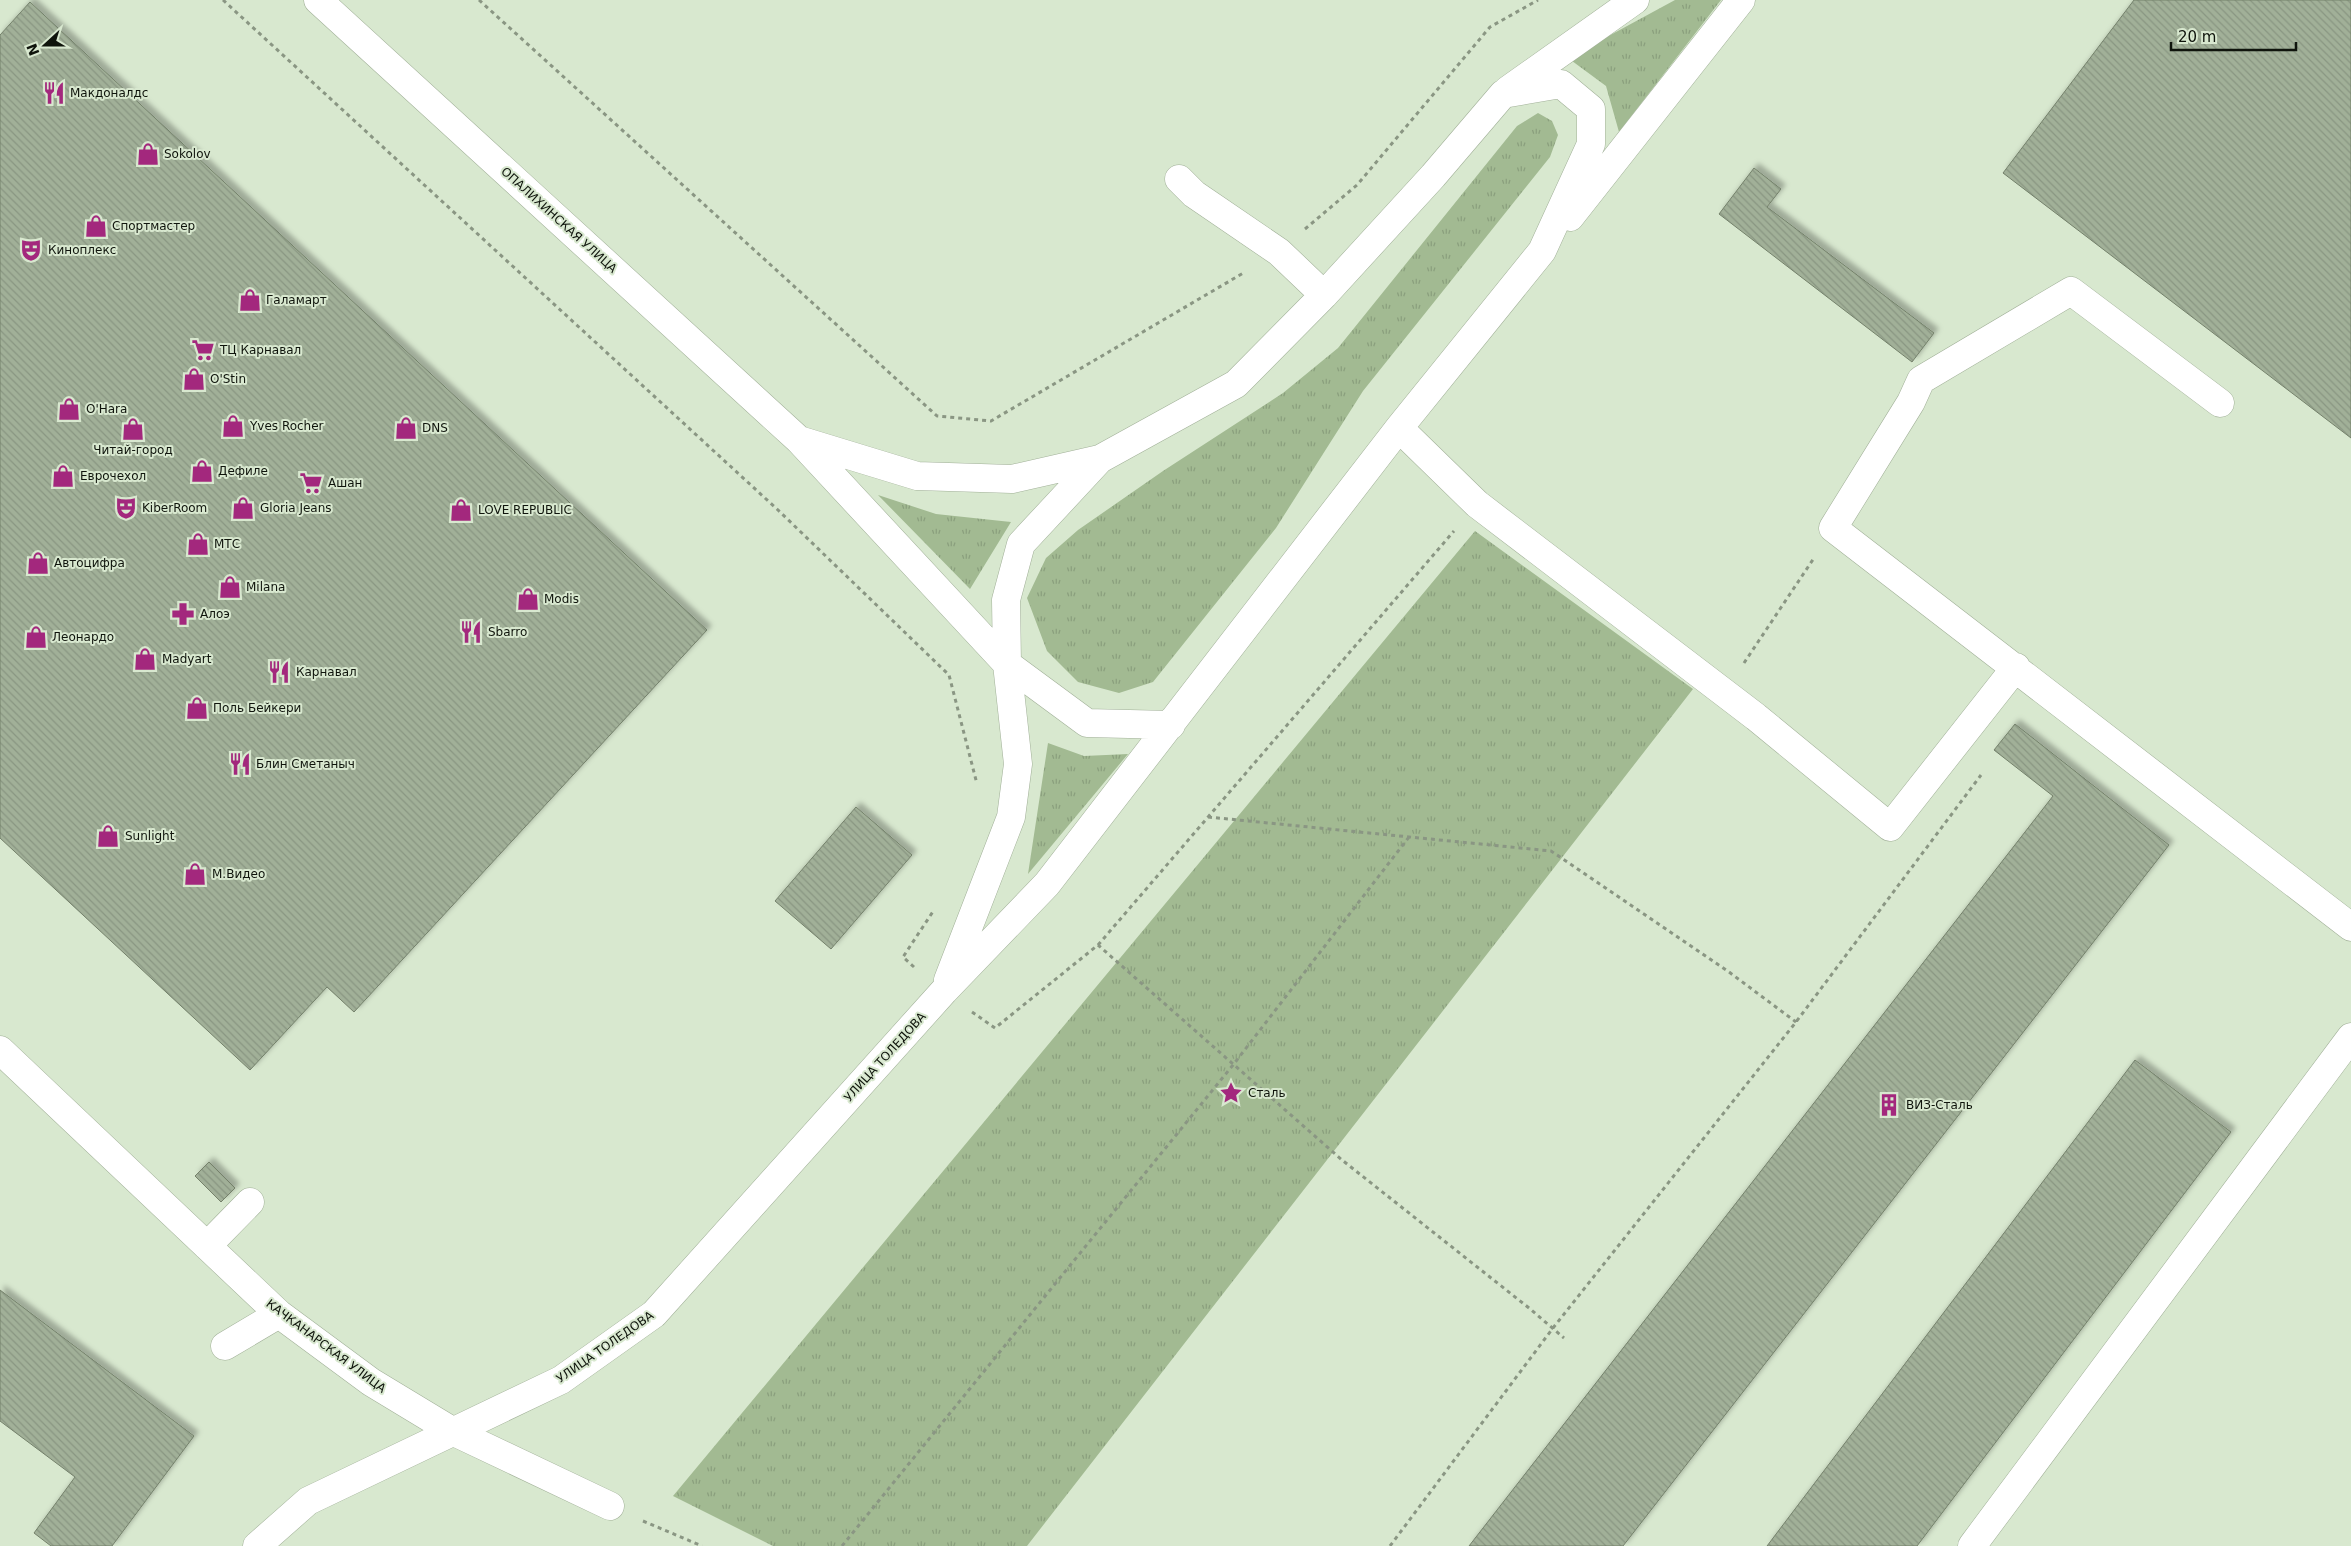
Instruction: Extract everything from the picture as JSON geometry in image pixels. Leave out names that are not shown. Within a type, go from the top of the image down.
[{"type":"street","name":"ОПАЛИХИНСКАЯ УЛИЦА","points":[[318,0],[799,440],[1007,664],[1087,723],[1171,724]]},
{"type":"street","points":[[799,440],[918,476],[1012,478],[1100,459],[1236,384],[1324,295],[1433,176],[1503,94],[1635,0]]},
{"type":"street","points":[[1542,251],[1741,0]]},
{"type":"street","points":[[1503,94],[1561,84],[1591,109],[1591,144],[1542,251]]},
{"type":"street","points":[[1179,179],[1194,194],[1279,252],[1324,295]]},
{"type":"street","name":"УЛИЦА ТОЛЕДОВА","points":[[257,1546],[308,1501],[561,1380],[654,1314],[944,992],[1047,884],[1399,428],[1542,251]]},
{"type":"street","points":[[2220,403],[2071,291],[1921,380],[1910,402],[1834,528],[2351,927]]},
{"type":"street","points":[[1399,428],[1477,504],[1724,693],[1890,827],[2016,667]]},
{"type":"street","points":[[944,992],[1011,818],[1018,764],[1007,664],[1006,600],[1021,544],[1100,459]]},
{"type":"street","points":[[1972,1546],[2351,1037]]},
{"type":"street","name":"КАЧКАНАРСКАЯ УЛИЦА","points":[[0,1050],[279,1314],[371,1382],[452,1431],[610,1506]]},
{"type":"street","points":[[207,1246],[250,1202]]},
{"type":"street","points":[[226,1346],[279,1314]]},
{"type":"path","points":[[223,0],[770,504],[949,675],[979,791]]},
{"type":"path","points":[[479,0],[937,416],[991,421],[1279,252],[1357,184],[1490,26],[1538,0]]},
{"type":"path","points":[[939,903],[902,957],[944,992],[995,1028],[1098,945],[1477,504]]},
{"type":"path","points":[[1724,693],[1834,528]]},
{"type":"path","points":[[1390,1546],[1553,1328],[1796,1022],[1981,775]]},
{"type":"path","points":[[1208,817],[1551,851],[1729,972],[1796,1022]]},
{"type":"path","points":[[842,1546],[1233,1065],[1409,837]]},
{"type":"path","points":[[1098,945],[1342,1160],[1564,1338]]},
{"type":"path","points":[[610,1506],[702,1546]]},
{"type":"green space","points":[[1675,0],[1721,0],[1619,132],[1606,86],[1568,58]]},
{"type":"green space","points":[[1538,113],[1552,121],[1558,135],[1550,157],[1363,391],[1276,528],[1153,682],[1119,693],[1078,682],[1047,651],[1027,598],[1046,558],[1078,530],[1163,471],[1283,393],[1338,348],[1517,126]]},
{"type":"green space","points":[[878,495],[936,514],[1011,522],[970,589]]},
{"type":"green space","points":[[1475,531],[1693,689],[1027,1546],[773,1546],[673,1496]]},
{"type":"green space","points":[[1048,743],[1084,756],[1128,754],[1028,874]]},
{"type":"building","points":[[2134,0],[2351,0],[2351,438],[2003,173]]},
{"type":"building","name":"ТЦ Карнавал","points":[[30,2],[707,630],[354,1012],[327,987],[250,1070],[0,838],[0,35]]},
{"type":"building","points":[[1754,168],[1781,189],[1767,207],[1934,333],[1912,362],[1719,214]]},
{"type":"building","name":"ВИЗ-Сталь","points":[[2015,724],[2169,845],[1623,1546],[1469,1546],[2053,796],[1994,750]]},
{"type":"building","points":[[856,807],[912,855],[831,949],[775,901]]},
{"type":"building","points":[[2135,1060],[2231,1132],[1917,1546],[1767,1546]]},
{"type":"building","points":[[209,1162],[235,1188],[221,1202],[195,1176]]},
{"type":"building","points":[[0,1290],[194,1436],[112,1546],[51,1546],[34,1533],[75,1477],[0,1421]]},
{"type":"place","name":"Макдоналдс","points":[[54,93]]},
{"type":"place","name":"Sokolov","points":[[148,154]]},
{"type":"place","name":"Спортмастер","points":[[96,226]]},
{"type":"place","name":"Киноплекс","points":[[31,250]]},
{"type":"place","name":"Галамарт","points":[[250,300]]},
{"type":"place","name":"ТЦ Карнавал","points":[[203,350]]},
{"type":"place","name":"O'Stin","points":[[194,379]]},
{"type":"place","name":"O'Hara","points":[[69,409]]},
{"type":"place","name":"Yves Rocher","points":[[233,426]]},
{"type":"place","name":"DNS","points":[[406,428]]},
{"type":"place","name":"Читай-город","points":[[133,429]]},
{"type":"place","name":"Дефиле","points":[[202,471]]},
{"type":"place","name":"Еврочехол","points":[[63,476]]},
{"type":"place","name":"Ашан","points":[[311,483]]},
{"type":"place","name":"KiberRoom","points":[[126,508]]},
{"type":"place","name":"Gloria Jeans","points":[[243,508]]},
{"type":"place","name":"LOVE REPUBLIC","points":[[461,510]]},
{"type":"place","name":"МТС","points":[[198,544]]},
{"type":"place","name":"Автоцифра","points":[[38,563]]},
{"type":"place","name":"Milana","points":[[230,587]]},
{"type":"place","name":"Modis","points":[[528,599]]},
{"type":"place","name":"Алоэ","points":[[183,614]]},
{"type":"place","name":"Sbarro","points":[[471,632]]},
{"type":"place","name":"Леонардо","points":[[36,637]]},
{"type":"place","name":"Madyart","points":[[145,659]]},
{"type":"place","name":"Карнавал","points":[[279,672]]},
{"type":"place","name":"Поль Бейкери","points":[[197,708]]},
{"type":"place","name":"Блин Сметаныч","points":[[240,764]]},
{"type":"place","name":"Sunlight","points":[[108,836]]},
{"type":"place","name":"М.Видео","points":[[195,874]]},
{"type":"place","name":"Сталь","points":[[1231,1093]]},
{"type":"place","name":"ВИЗ-Сталь","points":[[1889,1105]]}]
